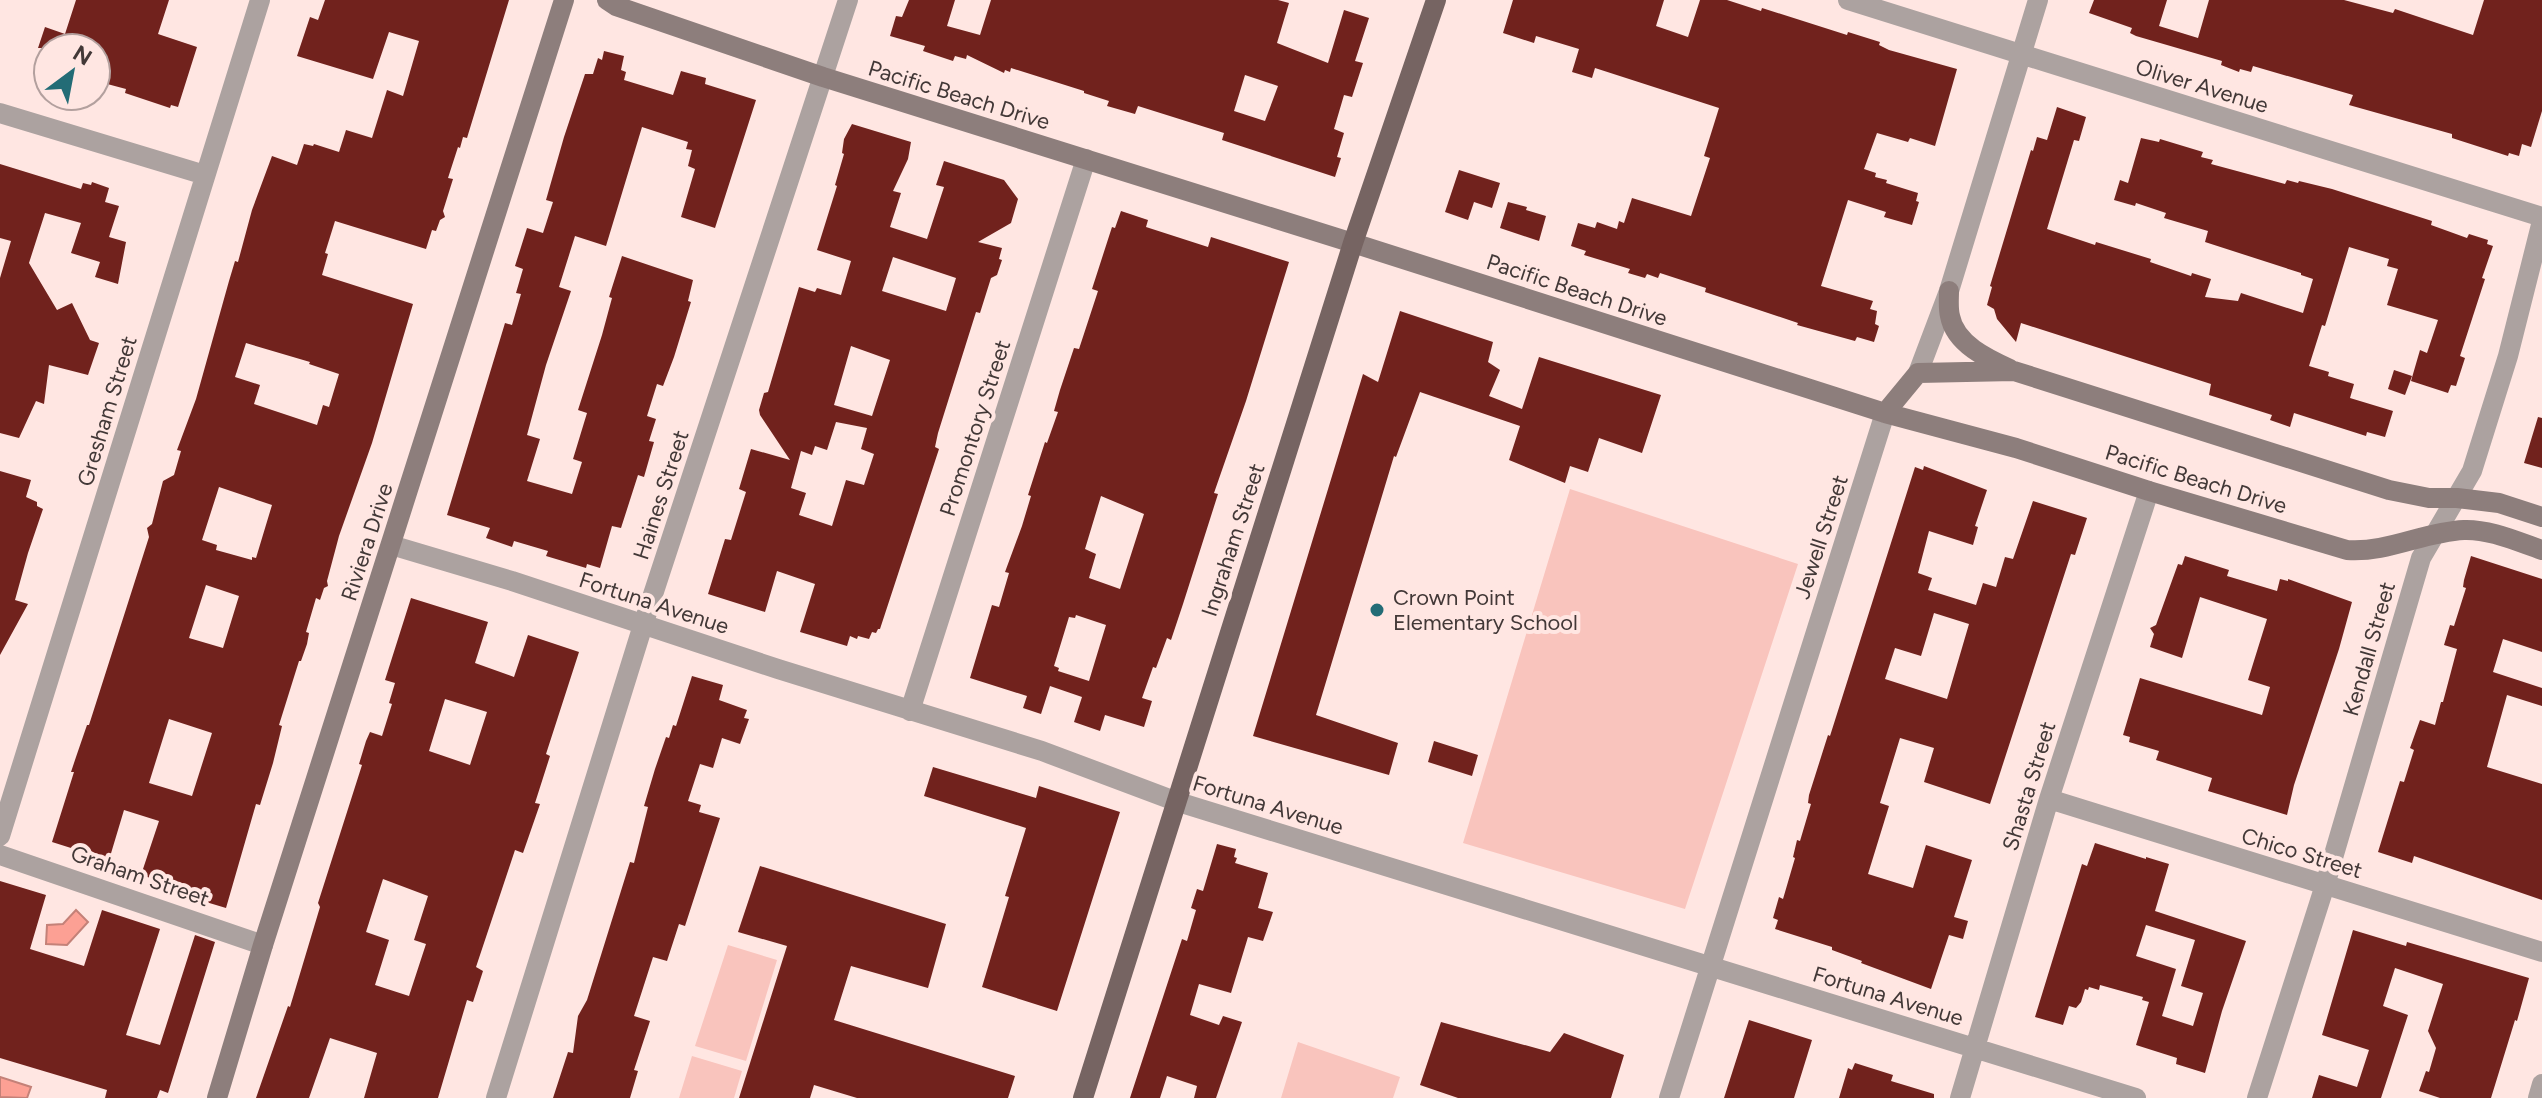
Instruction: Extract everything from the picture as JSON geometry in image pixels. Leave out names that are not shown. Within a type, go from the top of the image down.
[{"type":"main road","name":"Ingraham Street","points":[[1083,1098],[1353,243],[1436,0]]},
{"type":"street","name":"Gresham Street","points":[[0,836],[260,0]]},
{"type":"street","name":"Riviera Drive","points":[[217,1098],[564,0]]},
{"type":"street","name":"Pacific Beach Drive","points":[[607,0],[616,6],[823,77],[1885,413],[2016,448],[2347,550],[2368,552],[2463,530],[2481,531],[2542,550]]},
{"type":"street","name":"Haines Street","points":[[496,1098],[643,625],[848,0]]},
{"type":"street","name":"Oliver Avenue","points":[[1848,0],[2542,219]]},
{"type":"street","name":"Jewell Street","points":[[1669,1098],[1885,413],[1918,373],[1949,291],[2038,0]]},
{"type":"street","points":[[0,113],[205,175]]},
{"type":"street","name":"Promontory Street","points":[[910,711],[1086,159]]},
{"type":"street","name":"Kendall Street","points":[[2257,1098],[2325,885],[2421,558],[2472,471],[2508,356],[2542,219]]},
{"type":"street","points":[[1949,291],[1950,319],[1961,337],[1984,357],[2014,371],[2389,490],[2429,498],[2499,503],[2542,517]]},
{"type":"street","points":[[1918,373],[2014,371]]},
{"type":"street","name":"Shasta Street","points":[[1960,1098],[2049,799],[2149,491]]},
{"type":"street","name":"Fortuna Avenue","points":[[391,545],[1042,751],[1175,801],[2136,1098]]},
{"type":"street","name":"Chico Street","points":[[2049,799],[2542,952]]},
{"type":"street","name":"Graham Street","points":[[0,855],[263,945]]},
{"type":"street","points":[[2538,1098],[2542,1084]]},
{"type":"shaded area","points":[[1570,489],[1798,564],[1685,909],[1463,843]]},
{"type":"shaded area","points":[[76,910],[88,922],[67,945],[46,944],[47,925],[63,924]]},
{"type":"shaded area","points":[[728,945],[777,960],[746,1061],[695,1046]]},
{"type":"shaded area","points":[[1298,1042],[1400,1077],[1393,1098],[1281,1098]]},
{"type":"shaded area","points":[[692,1056],[742,1071],[734,1098],[679,1098]]},
{"type":"shaded area","points":[[0,1077],[31,1087],[27,1098],[0,1097]]},
{"type":"building","points":[[76,0],[169,0],[158,34],[197,47],[178,107],[171,105],[170,108],[125,93],[126,89],[112,85],[112,32],[66,32]]},
{"type":"building","points":[[325,0],[509,0],[467,138],[463,137],[458,147],[448,178],[453,179],[443,211],[445,217],[440,220],[436,231],[432,230],[426,249],[335,221],[325,253],[328,254],[322,275],[413,304],[372,443],[339,536],[328,586],[324,588],[320,600],[316,598],[306,632],[309,633],[307,644],[279,725],[282,726],[273,763],[260,805],[256,804],[226,908],[196,899],[198,893],[141,875],[159,821],[124,810],[109,860],[52,842],[74,772],[71,772],[149,537],[147,528],[152,524],[163,481],[174,475],[181,451],[177,450],[196,399],[235,261],[238,262],[252,210],[272,156],[297,165],[304,144],[339,152],[346,130],[372,138],[387,90],[403,96],[419,41],[389,32],[373,79],[297,56],[310,17],[318,20]],"holes":[[[246,343],[339,374],[329,407],[323,405],[317,425],[254,404],[260,385],[235,377]],[[219,487],[272,505],[256,558],[252,557],[252,560],[216,550],[217,545],[202,540]],[[206,585],[239,596],[223,648],[189,638]],[[169,719],[212,733],[192,796],[149,783]]]},
{"type":"building","points":[[909,0],[955,0],[947,26],[980,35],[991,0],[1278,0],[1289,3],[1277,43],[1328,63],[1344,10],[1369,18],[1355,61],[1363,63],[1352,97],[1344,95],[1334,129],[1344,133],[1335,177],[1222,140],[1224,133],[1138,106],[1135,114],[1107,106],[1109,101],[1084,91],[1011,68],[1010,72],[1005,70],[1004,73],[967,55],[966,59],[955,56],[953,61],[923,51],[925,46],[890,36],[896,16],[902,17]],"holes":[[[1245,75],[1278,86],[1265,121],[1234,111]]]},
{"type":"building","points":[[1513,0],[1664,0],[1656,26],[1688,37],[1700,0],[1727,0],[1847,35],[1848,32],[1880,42],[1879,45],[1889,50],[1957,69],[1935,146],[1877,133],[1864,169],[1876,173],[1875,177],[1887,180],[1886,183],[1918,193],[1916,201],[1919,202],[1912,225],[1884,217],[1886,212],[1848,200],[1821,286],[1873,301],[1870,309],[1877,311],[1875,324],[1879,326],[1874,342],[1857,337],[1855,341],[1797,325],[1660,273],[1658,278],[1647,274],[1645,278],[1628,273],[1630,269],[1584,255],[1586,251],[1571,246],[1578,223],[1595,228],[1597,222],[1617,229],[1619,221],[1624,223],[1632,198],[1691,216],[1710,158],[1704,156],[1719,108],[1595,68],[1592,78],[1572,72],[1579,49],[1536,36],[1534,43],[1503,33]]},
{"type":"building","points":[[2094,0],[2167,0],[2159,26],[2198,38],[2209,0],[2344,0],[2393,13],[2395,9],[2473,35],[2484,0],[2542,0],[2542,111],[2531,147],[2522,144],[2519,156],[2509,153],[2508,156],[2452,138],[2452,134],[2349,105],[2353,95],[2253,66],[2251,72],[2240,69],[2239,72],[2221,65],[2222,61],[2136,36],[2130,33],[2132,28],[2089,13]]},
{"type":"building","points":[[604,51],[624,56],[621,70],[626,72],[624,80],[673,95],[681,71],[706,78],[705,84],[756,100],[715,228],[681,217],[695,169],[688,166],[692,150],[686,149],[688,142],[642,127],[606,246],[575,236],[559,287],[571,291],[527,435],[540,439],[527,481],[572,494],[582,462],[573,459],[587,413],[578,410],[602,335],[612,298],[609,297],[622,256],[693,280],[688,301],[691,302],[674,357],[663,386],[657,384],[647,416],[656,419],[649,441],[654,442],[644,477],[638,475],[621,528],[612,526],[600,568],[587,564],[586,568],[546,556],[548,551],[514,541],[512,547],[486,538],[490,528],[447,515],[505,323],[512,325],[521,294],[516,293],[523,269],[515,266],[527,228],[543,233],[553,202],[546,200],[585,74],[593,74]]},
{"type":"building","points":[[2057,107],[2086,117],[2079,141],[2074,140],[2047,229],[2151,259],[2150,262],[2191,276],[2192,273],[2211,279],[2205,297],[2238,301],[2241,293],[2303,313],[2313,279],[2205,242],[2208,231],[2164,218],[2166,213],[2136,203],[2135,206],[2114,200],[2120,180],[2128,183],[2141,138],[2159,142],[2160,139],[2203,152],[2201,157],[2213,160],[2211,164],[2285,184],[2287,180],[2299,181],[2332,189],[2432,221],[2431,225],[2467,238],[2469,234],[2488,240],[2487,244],[2493,246],[2460,356],[2465,358],[2456,386],[2451,385],[2448,393],[2411,381],[2420,350],[2427,353],[2438,320],[2387,305],[2398,269],[2387,266],[2389,259],[2349,247],[2325,326],[2322,325],[2309,366],[2354,384],[2350,398],[2393,411],[2385,437],[2367,432],[2366,436],[2294,413],[2290,427],[2270,420],[2272,415],[2209,395],[2211,384],[2021,323],[2016,342],[1997,319],[1994,309],[1987,305],[1990,286],[2031,150],[2037,137],[2047,140]]},
{"type":"building","points":[[852,124],[911,142],[908,159],[893,191],[901,193],[890,227],[927,239],[944,187],[936,185],[944,161],[1004,180],[1018,199],[1011,223],[978,242],[1002,248],[999,259],[1002,260],[997,275],[991,278],[980,313],[976,312],[938,433],[935,447],[939,449],[880,629],[872,632],[869,639],[850,636],[847,646],[800,632],[815,584],[777,571],[765,612],[708,594],[725,539],[731,540],[746,492],[739,489],[751,449],[790,460],[759,410],[764,393],[768,392],[799,287],[841,295],[851,261],[817,250],[837,186],[844,139]],"holes":[[[893,257],[956,278],[946,311],[882,291]],[[851,346],[890,360],[872,416],[834,405]],[[836,422],[867,428],[861,449],[874,454],[864,485],[846,480],[832,526],[799,515],[806,493],[791,488],[801,451],[812,455],[815,446],[827,450]]]},
{"type":"building","points":[[0,164],[81,189],[83,183],[91,185],[92,182],[109,188],[105,202],[119,206],[109,237],[126,242],[118,284],[95,277],[100,262],[71,253],[81,223],[45,213],[29,263],[57,310],[72,303],[90,340],[99,343],[88,375],[49,365],[44,404],[36,401],[19,438],[0,433],[0,278],[11,241],[0,238]]},
{"type":"building","points":[[1459,170],[1500,183],[1492,208],[1474,202],[1468,220],[1445,212]]},
{"type":"building","points":[[1508,202],[1546,216],[1539,241],[1500,228]]},
{"type":"building","points":[[1121,211],[1148,220],[1146,227],[1208,247],[1211,237],[1289,262],[1214,493],[1218,494],[1171,640],[1167,638],[1142,698],[1152,701],[1144,727],[1105,715],[1100,731],[1074,722],[1082,697],[1050,686],[1041,714],[1023,708],[1027,696],[970,678],[992,605],[999,607],[1009,573],[1005,572],[1031,496],[1028,495],[1058,412],[1054,411],[1060,390],[1074,348],[1079,349],[1098,291],[1092,289],[1112,227],[1115,228]],"holes":[[[1101,496],[1144,514],[1120,589],[1089,578],[1096,554],[1085,549]],[[1076,615],[1106,625],[1089,681],[1058,671],[1059,668],[1054,666],[1069,617],[1075,618]]]},
{"type":"building","points":[[1400,311],[1493,342],[1488,362],[1500,370],[1489,396],[1522,409],[1539,357],[1661,395],[1642,453],[1599,438],[1588,472],[1570,466],[1565,483],[1509,460],[1520,426],[1420,392],[1394,456],[1316,715],[1398,743],[1389,775],[1253,736],[1363,374],[1378,382]]},
{"type":"building","points":[[2394,370],[2412,376],[2405,395],[2388,389]]},
{"type":"building","points":[[2538,417],[2542,418],[2542,468],[2524,463]]},
{"type":"building","points":[[1924,466],[1987,490],[1975,526],[1978,527],[1973,545],[1929,531],[1918,573],[1932,578],[1928,590],[1976,605],[1983,583],[1996,587],[2005,557],[2013,559],[2033,501],[2087,518],[2075,555],[2071,554],[1990,804],[1924,782],[1934,748],[1900,738],[1880,803],[1889,806],[1868,874],[1913,888],[1926,845],[1972,860],[1954,917],[1968,921],[1963,939],[1949,935],[1931,989],[1861,963],[1832,950],[1832,947],[1775,929],[1778,920],[1773,918],[1779,897],[1783,899],[1797,840],[1800,841],[1811,804],[1808,803],[1809,795],[1915,467],[1923,470]],"holes":[[[1934,613],[1969,624],[1947,699],[1885,679],[1895,648],[1921,656]]]},
{"type":"building","points":[[0,471],[31,480],[26,497],[43,509],[15,600],[28,604],[0,655]]},
{"type":"building","points":[[2185,556],[2229,570],[2227,576],[2277,591],[2280,579],[2288,579],[2352,602],[2287,815],[2208,791],[2212,778],[2156,760],[2159,751],[2129,742],[2130,737],[2123,735],[2140,678],[2262,715],[2270,687],[2248,680],[2267,619],[2200,597],[2182,658],[2150,647],[2154,634],[2150,628],[2156,625],[2178,564],[2182,565]]},
{"type":"building","points":[[2471,556],[2542,579],[2542,652],[2503,639],[2493,672],[2542,688],[2542,706],[2507,695],[2487,767],[2542,784],[2542,900],[2414,856],[2412,863],[2378,852],[2400,781],[2404,782],[2414,750],[2410,748],[2420,720],[2435,725],[2443,702],[2457,649],[2444,645],[2450,625],[2454,626],[2466,588],[2463,587],[2464,580]]},
{"type":"building","points":[[411,598],[488,622],[475,663],[514,677],[528,635],[579,652],[546,754],[550,756],[535,803],[540,804],[523,853],[515,850],[476,967],[483,971],[473,1002],[467,1000],[438,1098],[364,1098],[377,1053],[330,1038],[309,1098],[256,1098],[290,1007],[320,907],[318,903],[362,765],[359,764],[366,741],[370,732],[382,736],[392,704],[389,703],[395,683],[385,680]],"holes":[[[445,699],[487,712],[470,765],[429,751]],[[383,879],[428,896],[414,940],[426,944],[409,996],[375,985],[389,940],[366,932]]]},
{"type":"building","points":[[692,676],[723,685],[719,700],[747,710],[744,718],[749,719],[740,744],[722,738],[713,768],[700,764],[688,801],[701,805],[699,812],[720,818],[685,926],[679,924],[667,961],[653,957],[634,1016],[650,1021],[634,1070],[638,1071],[630,1098],[553,1098],[568,1052],[573,1053],[578,1016],[587,1000],[630,862],[634,863],[648,807],[644,806],[655,769],[666,737],[669,738],[673,725],[676,726]]},
{"type":"building","points":[[1434,741],[1478,755],[1472,776],[1428,762]]},
{"type":"building","points":[[933,767],[1036,798],[1039,786],[1120,812],[1057,1011],[982,987],[1026,828],[924,796]]},
{"type":"building","points":[[2095,843],[2169,864],[2155,911],[2246,941],[2205,1073],[2176,1064],[2177,1058],[2136,1045],[2149,1002],[2142,1000],[2143,997],[2100,985],[2099,990],[2089,987],[2076,1008],[2069,1006],[2063,1025],[2035,1017],[2082,864],[2087,866]],"holes":[[[2146,925],[2195,940],[2181,986],[2203,993],[2193,1026],[2162,1016],[2176,969],[2136,956]]]},
{"type":"building","points":[[1217,844],[1236,849],[1235,863],[1268,873],[1258,908],[1273,912],[1263,941],[1248,937],[1231,993],[1199,984],[1190,1015],[1219,1025],[1223,1016],[1242,1022],[1216,1098],[1194,1098],[1197,1086],[1167,1076],[1160,1098],[1130,1098],[1182,939],[1187,941],[1196,910],[1191,908],[1197,889],[1203,891]]},
{"type":"building","points":[[760,866],[946,924],[928,988],[851,966],[834,1020],[1015,1076],[1008,1098],[857,1098],[814,1085],[810,1098],[739,1098],[787,946],[738,932]]},
{"type":"building","points":[[0,881],[46,895],[30,949],[84,966],[102,910],[160,929],[126,1035],[160,1045],[195,935],[215,942],[168,1093],[160,1090],[157,1098],[105,1098],[107,1090],[0,1058]]},
{"type":"building","points":[[2353,930],[2406,946],[2407,942],[2529,978],[2491,1098],[2440,1098],[2419,1091],[2436,1048],[2428,1031],[2443,984],[2395,968],[2383,1006],[2408,1015],[2381,1098],[2312,1098],[2319,1075],[2357,1087],[2369,1050],[2322,1035]]},
{"type":"building","points":[[1749,1020],[1812,1040],[1794,1098],[1724,1098]]},
{"type":"building","points":[[1441,1022],[1550,1052],[1564,1033],[1624,1055],[1611,1098],[1458,1098],[1420,1085]]},
{"type":"building","points":[[1855,1063],[1893,1075],[1891,1081],[1934,1094],[1934,1098],[1839,1098],[1848,1068],[1852,1070]]},
{"type":"place","name":"Crown Point Elementary School","points":[[1377,610]]}]
